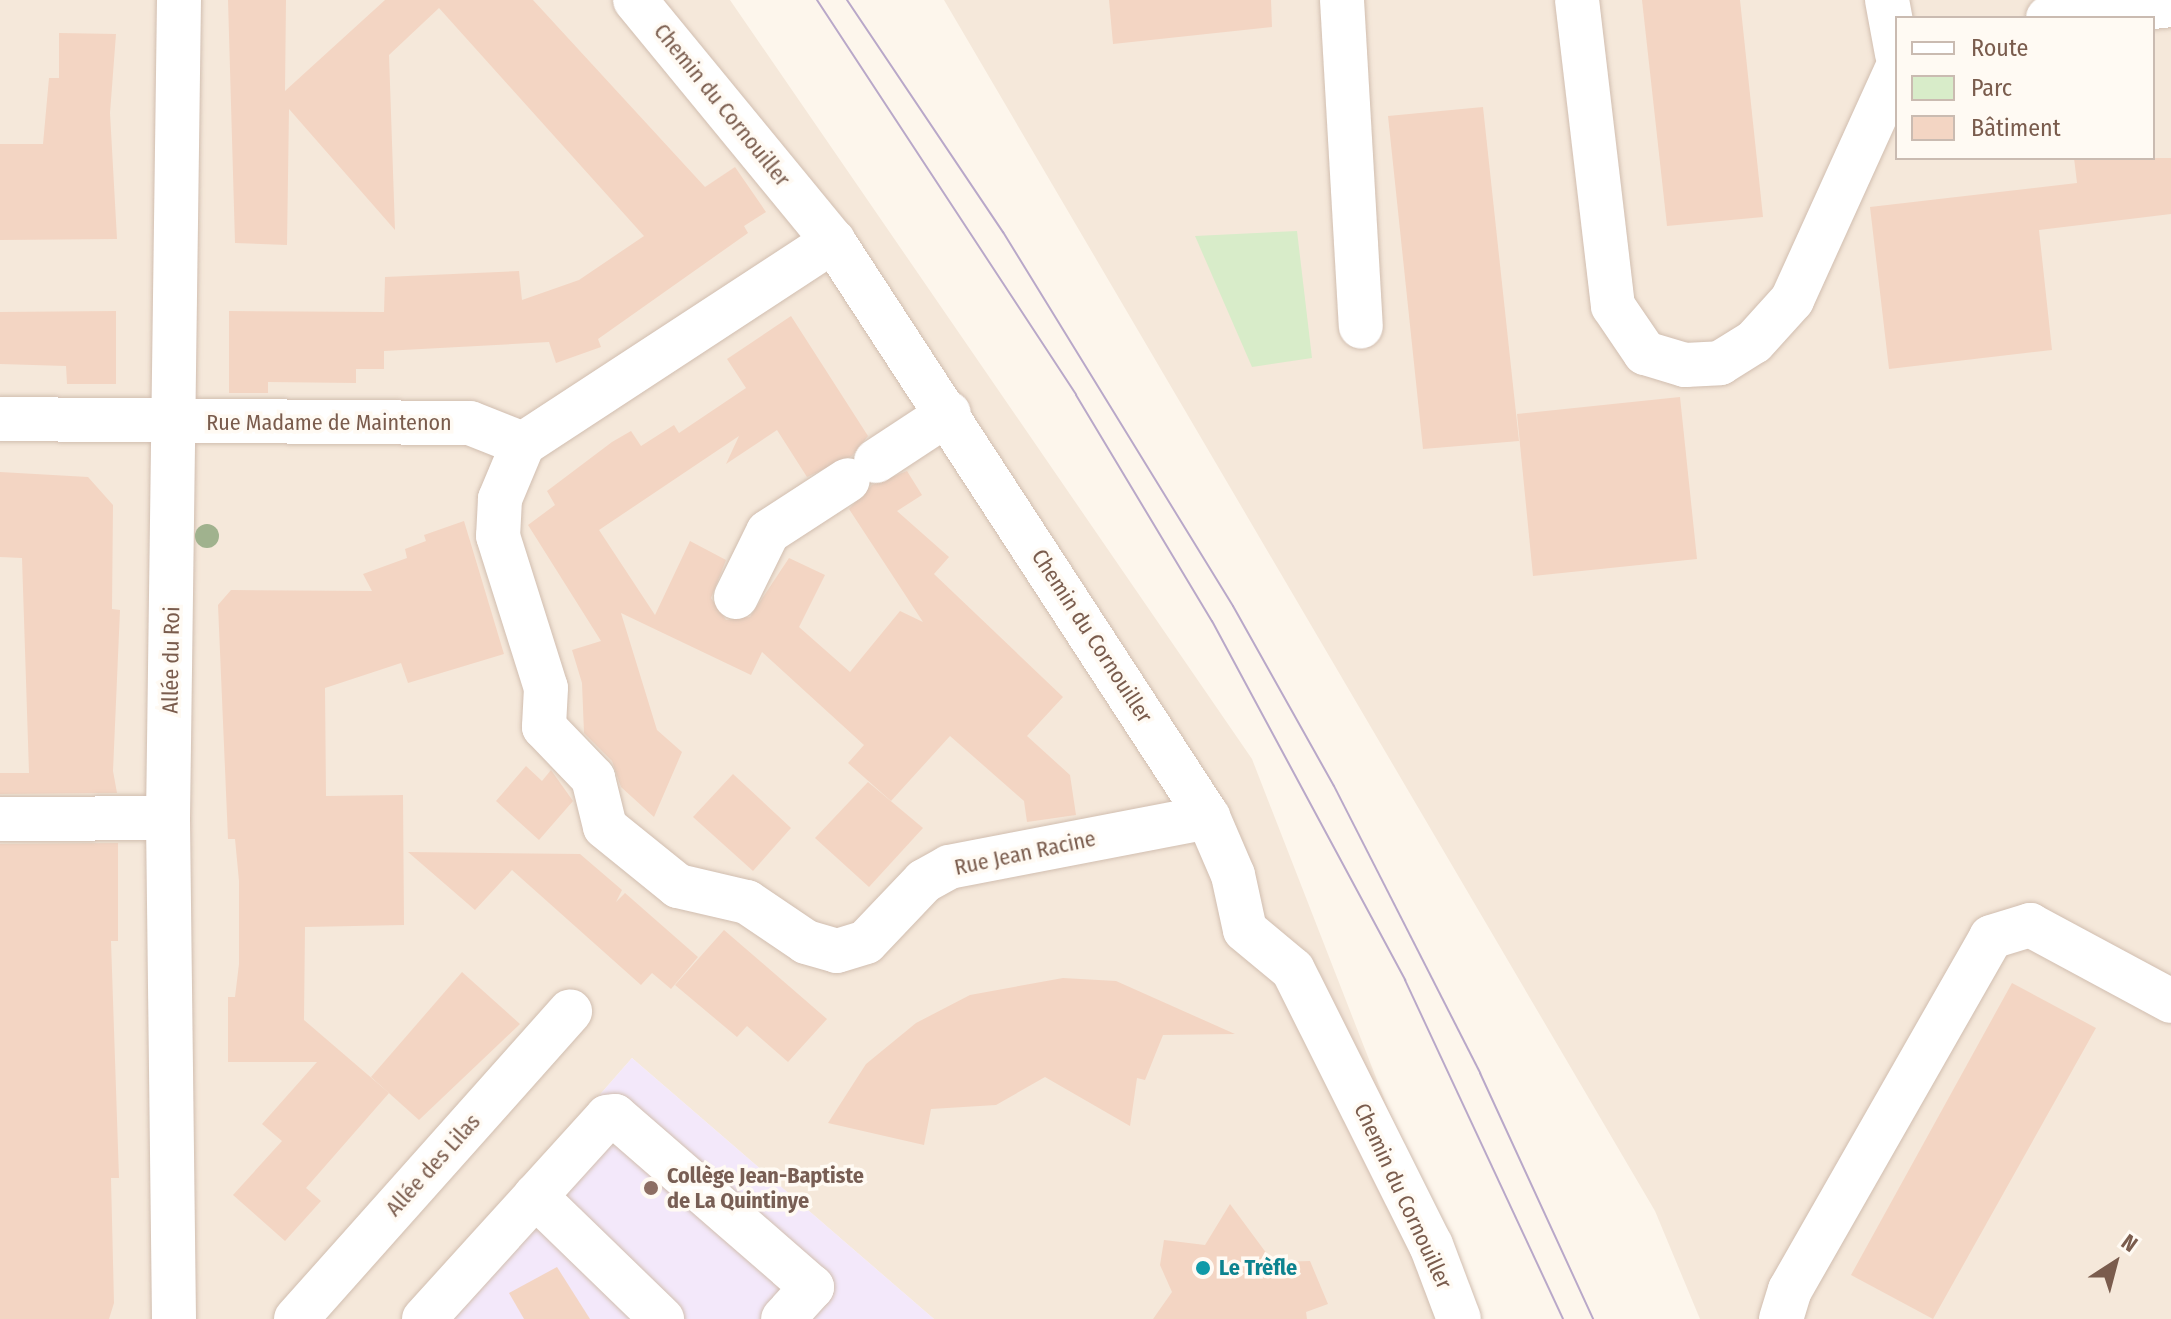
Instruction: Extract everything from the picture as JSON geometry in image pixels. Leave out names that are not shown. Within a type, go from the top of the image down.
[{"type":"street","name":"Allée du Roi","points":[[174,1319],[168,818],[176,424],[179,0]]},
{"type":"street","name":"Chemin du Cornouiller","points":[[635,0],[833,241],[949,413],[1208,817],[1233,875],[1245,930],[1293,970],[1431,1245],[1459,1319]]},
{"type":"street","points":[[1342,0],[1361,326]]},
{"type":"street","points":[[1577,0],[1613,306],[1645,353],[1685,365],[1720,363],[1754,342],[1792,300],[1895,72]]},
{"type":"street","points":[[1887,0],[1895,43]]},
{"type":"street","points":[[2067,16],[2171,5]]},
{"type":"street","points":[[523,444],[833,241]]},
{"type":"street","points":[[736,597],[768,532],[949,413]]},
{"type":"street","name":"Rue Madame de Maintenon","points":[[0,419],[176,424],[470,423],[523,444]]},
{"type":"street","name":"Rue Jean Racine","points":[[523,444],[500,499],[498,536],[546,688],[544,727],[593,778],[605,827],[678,886],[747,902],[806,942],[837,951],[866,942],[924,881],[949,867],[1208,817]]},
{"type":"street","points":[[0,819],[168,818]]},
{"type":"street","points":[[1781,1319],[1790,1290],[1991,937],[2030,925],[2171,1001]]},
{"type":"street","name":"Allée des Lilas","points":[[296,1319],[570,1011]]},
{"type":"street","points":[[424,1319],[607,1117],[615,1116],[812,1287],[783,1319]]},
{"type":"street","points":[[535,1196],[662,1319]]},
{"type":"shaded area","points":[[0,0],[730,0],[1252,759],[1470,1319],[934,1319],[632,1058],[403,1319],[0,1319]]},
{"type":"shaded area","points":[[944,0],[2171,0],[2171,1319],[1700,1319],[1655,1211]]},
{"type":"shaded area","name":"Collège Jean-Baptiste de La Quintinye","points":[[632,1058],[934,1319],[403,1319]]},
{"type":"green space","points":[[1297,231],[1312,358],[1252,367],[1195,236]]},
{"type":"building","points":[[228,0],[286,0],[285,91],[385,0],[533,0],[705,187],[735,167],[766,212],[744,226],[748,233],[598,339],[601,347],[556,363],[549,342],[384,351],[384,369],[356,369],[356,383],[268,382],[268,393],[229,393],[229,311],[384,312],[385,277],[519,271],[522,300],[579,280],[644,236],[439,8],[389,55],[395,230],[289,109],[287,245],[235,243]]},
{"type":"building","points":[[1109,0],[1271,0],[1272,27],[1113,44]]},
{"type":"building","points":[[1642,0],[1740,0],[1763,217],[1667,226]]},
{"type":"building","points":[[59,33],[116,34],[110,113],[117,239],[0,240],[0,144],[43,144],[49,78],[59,78]]},
{"type":"building","points":[[1483,107],[1519,441],[1423,449],[1388,116]]},
{"type":"building","points":[[2171,158],[2171,214],[2039,230],[2052,350],[1889,369],[1870,207],[2077,183],[2074,160]]},
{"type":"building","points":[[116,311],[116,384],[67,384],[66,366],[0,364],[0,312]]},
{"type":"building","points":[[791,316],[868,436],[852,456],[807,477],[777,430],[726,464],[739,436],[599,530],[655,615],[690,541],[726,560],[711,598],[726,620],[750,617],[789,558],[825,575],[799,627],[850,672],[900,611],[923,622],[849,509],[872,485],[907,471],[922,495],[897,511],[949,557],[934,574],[1063,697],[1027,736],[1070,775],[1076,815],[1027,822],[1024,801],[950,736],[891,801],[848,763],[864,745],[762,652],[751,675],[621,613],[657,730],[682,752],[654,817],[621,787],[612,761],[584,733],[582,683],[572,650],[601,641],[528,525],[555,505],[547,491],[612,442],[631,431],[641,446],[674,425],[679,433],[746,388],[727,359]]},
{"type":"building","points":[[1680,397],[1697,559],[1533,576],[1517,414]]},
{"type":"building","points":[[0,472],[88,477],[113,505],[112,609],[120,610],[113,771],[117,793],[0,794],[0,773],[29,773],[22,558],[0,557]]},
{"type":"building","points":[[464,521],[504,654],[408,683],[401,663],[325,688],[326,796],[403,795],[404,925],[305,927],[304,1020],[389,1093],[306,1188],[321,1201],[285,1241],[233,1195],[282,1141],[262,1124],[317,1062],[228,1062],[228,997],[235,997],[239,964],[239,881],[235,839],[228,839],[218,605],[231,590],[372,591],[363,574],[407,558],[405,549],[426,541],[424,535]]},
{"type":"building","points":[[526,766],[542,781],[551,770],[573,801],[539,840],[496,801]]},
{"type":"building","points":[[733,774],[791,828],[753,871],[693,817]]},
{"type":"building","points":[[868,782],[923,828],[869,887],[815,838]]},
{"type":"building","points":[[118,843],[118,941],[111,941],[119,1178],[111,1178],[114,1303],[109,1319],[0,1319],[0,844]]},
{"type":"building","points":[[408,852],[580,854],[622,890],[616,902],[625,893],[698,957],[671,989],[652,973],[641,985],[512,870],[475,910]]},
{"type":"building","points":[[724,930],[827,1019],[788,1062],[747,1026],[737,1037],[675,985]]},
{"type":"building","points":[[462,972],[520,1024],[419,1120],[371,1077]]},
{"type":"building","points":[[1063,978],[1116,981],[1235,1034],[1163,1035],[1145,1080],[1137,1078],[1130,1126],[1045,1077],[996,1105],[931,1109],[924,1145],[828,1123],[866,1064],[916,1023],[970,995]]},
{"type":"building","points":[[2012,983],[2096,1028],[1933,1319],[1851,1275]]},
{"type":"building","name":"Le Trèfle","points":[[1230,1204],[1273,1262],[1310,1261],[1328,1304],[1306,1312],[1307,1319],[1153,1319],[1172,1292],[1160,1265],[1164,1240],[1205,1245]]},
{"type":"building","points":[[557,1267],[590,1319],[524,1319],[509,1293]]},
{"type":"tram line","points":[[817,0],[1076,395],[1212,621],[1405,980],[1563,1319]]},
{"type":"tram line","points":[[847,0],[1003,232],[1233,606],[1334,786],[1480,1073],[1593,1319]]},
{"type":"place","name":"Collège Jean-Baptiste de La Quintinye","points":[[651,1188]]},
{"type":"place","name":"Le Trèfle","points":[[1203,1268]]}]
